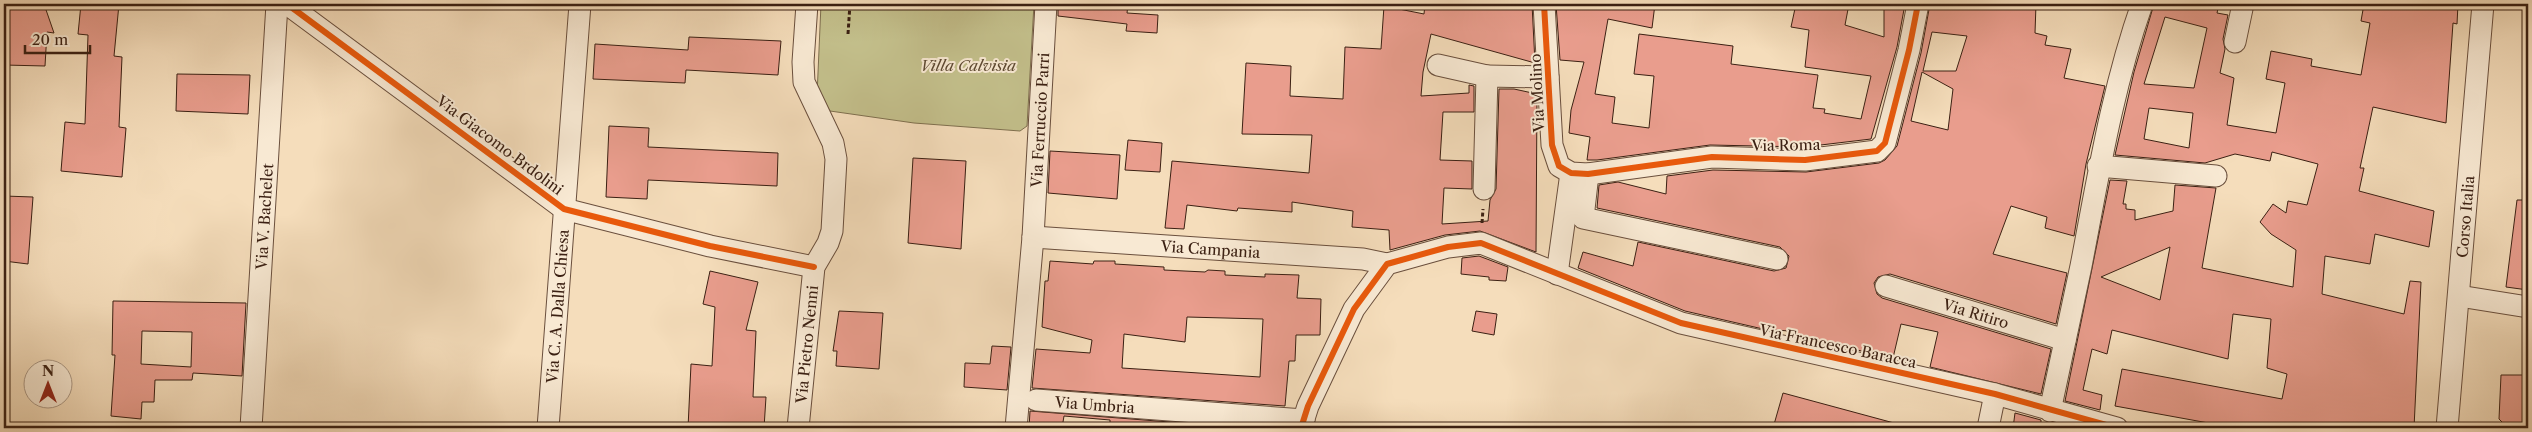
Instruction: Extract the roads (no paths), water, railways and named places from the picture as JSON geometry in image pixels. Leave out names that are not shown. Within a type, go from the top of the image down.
[{"type":"street","name":"Via V. Bachelet","points":[[251,428],[277,4]]},
{"type":"street","name":"Via Giacomo Brdolini","points":[[287,4],[564,209],[710,246],[814,267]]},
{"type":"street","name":"Via C. A. Dalla Chiesa","points":[[548,428],[580,4]]},
{"type":"street","name":"Via Pietro Nenni","points":[[798,428],[814,267],[828,243],[832,231],[836,159],[833,143],[804,82],[803,62],[807,4]]},
{"type":"street","name":"Via Ferruccio Parri","points":[[1016,428],[1027,397],[1033,237],[1046,4]]},
{"type":"street","name":"Via Molino","points":[[1544,4],[1552,145],[1559,166],[1580,174]]},
{"type":"street","name":"Via Roma","points":[[1580,174],[1712,157],[1805,160],[1877,151],[1885,143],[1909,50],[1918,4]]},
{"type":"street","points":[[2050,411],[2098,166],[2119,81],[2142,4]]},
{"type":"street","points":[[2235,42],[2243,4]]},
{"type":"street","name":"Corso Italia","points":[[2447,428],[2483,4]]},
{"type":"street","name":"Via Molino","points":[[1438,65],[1487,76],[1548,77]]},
{"type":"street","points":[[1484,189],[1487,76]]},
{"type":"street","points":[[2098,166],[2216,176]]},
{"type":"street","points":[[1580,174],[1582,218],[1777,259]]},
{"type":"street","points":[[1557,274],[1580,174]]},
{"type":"street","name":"Via Campania","points":[[1033,237],[1363,259],[1386,264]]},
{"type":"street","name":"Via Francesco Baracca","points":[[1386,264],[1448,247],[1481,243],[1681,323],[1995,394],[2050,411],[2117,428]]},
{"type":"street","points":[[1303,424],[1354,309],[1386,264]]},
{"type":"street","name":"Via Ritiro","points":[[1886,286],[2065,340]]},
{"type":"street","points":[[2459,296],[2528,307]]},
{"type":"street","points":[[1988,428],[1995,394]]},
{"type":"street","name":"Via Umbria","points":[[1027,397],[1303,424]]},
{"type":"park label","name":"Villa Calvisia","points":[[968,65]]}]
